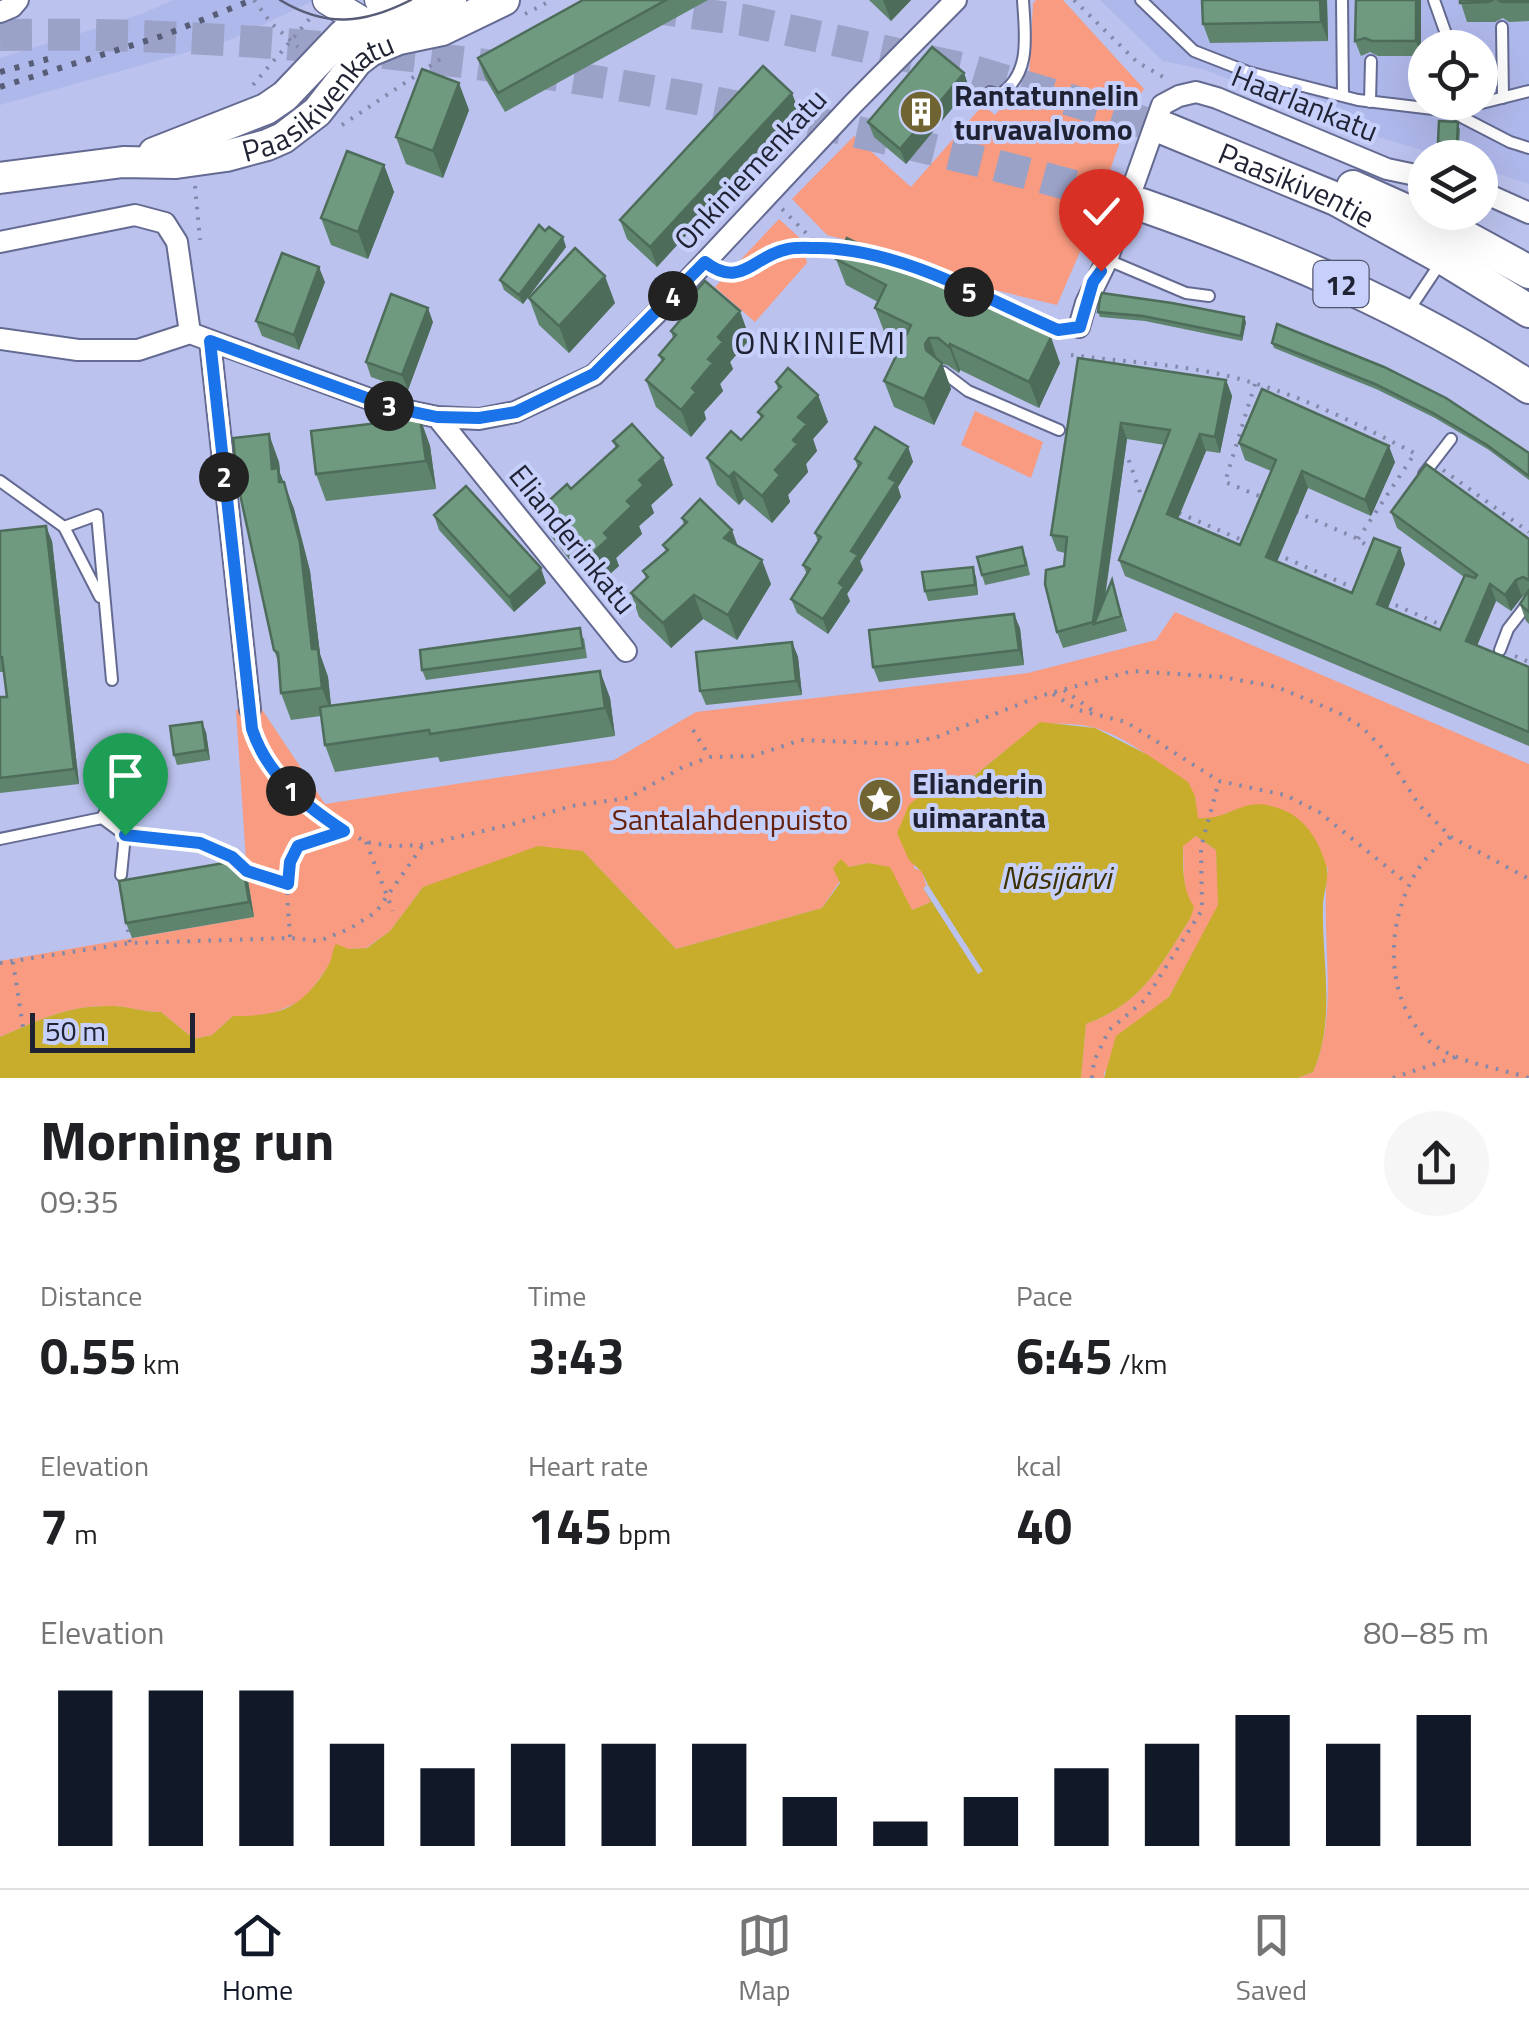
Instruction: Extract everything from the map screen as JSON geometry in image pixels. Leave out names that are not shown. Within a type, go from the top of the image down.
[{"type":"highway","name":"Paasikiventie","points":[[1166,129],[1336,199],[1443,258],[1529,312]]},
{"type":"highway","points":[[1231,154],[1339,180],[1467,238],[1529,272]]},
{"type":"highway","name":"12","points":[[1142,205],[1272,253],[1406,316],[1529,388]]},
{"type":"main road","name":"Paasikivenkatu","points":[[0,178],[123,162],[176,163],[226,156],[283,138],[317,112],[372,8],[436,14],[456,24],[504,0]]},
{"type":"main road","points":[[320,7],[372,8]]},
{"type":"main road","points":[[320,7],[336,21],[346,52]]},
{"type":"main road","name":"Paasikivenkatu","points":[[346,52],[381,45],[436,14]]},
{"type":"street","points":[[1,12],[18,0]]},
{"type":"street","name":"Onkiniemenkatu","points":[[200,337],[394,408],[437,417],[479,418],[516,412],[594,374],[956,0]]},
{"type":"street","name":"Haarlankatu","points":[[1080,327],[1093,282],[1107,260],[1152,128],[1162,105],[1179,96],[1196,92],[1217,98],[1387,169],[1408,173]]},
{"type":"street","points":[[1498,199],[1529,213]]},
{"type":"street","points":[[0,242],[135,216],[165,223],[176,242],[200,337],[250,710]]},
{"type":"street","points":[[0,338],[78,350],[138,350],[200,337]]},
{"type":"street","name":"Elianderinkatu","points":[[437,417],[626,651]]},
{"type":"lane","points":[[990,92],[1005,92],[1023,70],[1023,0]]},
{"type":"lane","points":[[1141,0],[1194,51],[1248,72],[1343,96],[1408,104]]},
{"type":"lane","points":[[1342,0],[1343,96]]},
{"type":"lane","points":[[1434,0],[1445,30]]},
{"type":"lane","points":[[1502,27],[1503,98]]},
{"type":"lane","points":[[1370,102],[1371,61]]},
{"type":"lane","points":[[1498,99],[1529,91]]},
{"type":"lane","points":[[1472,120],[1510,142],[1529,148]]},
{"type":"lane","points":[[1406,316],[1443,258]]},
{"type":"lane","points":[[1107,260],[1186,293],[1209,296]]},
{"type":"lane","points":[[904,264],[1058,330],[1080,327]]},
{"type":"lane","points":[[943,372],[968,390],[1059,430]]},
{"type":"lane","points":[[1411,491],[1451,439]]},
{"type":"lane","points":[[0,482],[6,493],[64,527],[103,602]]},
{"type":"lane","points":[[64,527],[97,516],[112,680]]},
{"type":"lane","points":[[1500,650],[1508,629],[1529,602]]},
{"type":"lane","points":[[102,818],[109,804],[105,756]]},
{"type":"lane","points":[[0,839],[102,818],[125,835],[200,843],[232,857]]},
{"type":"lane","points":[[121,875],[125,835]]},
{"type":"path","points":[[254,0],[290,43],[320,7]]},
{"type":"path","points":[[1074,0],[1137,62],[1161,78]]},
{"type":"path","points":[[384,91],[388,93],[413,76]]},
{"type":"path","points":[[194,183],[202,239]]},
{"type":"path","points":[[782,209],[821,248]]},
{"type":"path","points":[[705,262],[719,273],[732,274],[787,249],[850,250]]},
{"type":"path","points":[[1071,355],[1229,376],[1255,384],[1376,432],[1433,462],[1529,532]]},
{"type":"path","points":[[1255,384],[1225,482],[1273,502]]},
{"type":"path","points":[[1109,452],[1127,455],[1142,498],[1160,505]]},
{"type":"path","points":[[1358,539],[1415,453]]},
{"type":"path","points":[[1289,509],[1358,539],[1376,552]]},
{"type":"path","points":[[1178,513],[1250,543]]},
{"type":"path","points":[[1268,551],[1357,589]]},
{"type":"path","points":[[1375,596],[1446,627]]},
{"type":"path","points":[[1500,650],[1529,662]]},
{"type":"path","points":[[250,710],[258,749],[274,773],[303,802],[366,842],[422,845],[570,806],[628,798],[683,767],[710,757],[753,756],[801,740],[903,744],[938,737],[1064,690],[1132,671],[1222,677],[1277,687],[1362,727],[1382,748],[1420,806],[1450,837],[1529,879]]},
{"type":"path","points":[[1064,690],[1098,714]]},
{"type":"path","points":[[1053,694],[1078,710],[1126,722],[1218,781],[1285,794],[1318,812],[1408,884]]},
{"type":"path","points":[[693,730],[710,757]]},
{"type":"path","points":[[1092,1078],[1094,1061],[1108,1030],[1145,1000],[1202,910],[1201,848],[1218,781]]},
{"type":"path","points":[[290,938],[288,884],[290,862],[298,846],[344,831]]},
{"type":"path","points":[[1450,837],[1432,848],[1408,884],[1394,944],[1401,1004],[1431,1043],[1455,1057],[1529,1078]]},
{"type":"path","points":[[366,842],[394,911]]},
{"type":"path","points":[[0,963],[130,943],[290,938],[319,941],[376,912],[422,845]]},
{"type":"path","points":[[232,857],[247,871],[288,884]]},
{"type":"path","points":[[121,875],[120,892],[130,943]]},
{"type":"path","points":[[0,952],[4,960],[13,961]]},
{"type":"path","points":[[13,961],[23,1027]]},
{"type":"path","points":[[1393,1078],[1455,1057]]},
{"type":"shaded area","points":[[173,0],[315,0],[230,40],[0,105],[0,58],[142,14]]},
{"type":"shaded area","points":[[1100,0],[1529,0],[1529,184],[1498,174],[1498,140],[1408,140],[1408,146],[1365,133],[1206,70],[1163,61]]},
{"type":"green space","points":[[1036,0],[1063,0],[1144,89],[1133,104],[1089,231],[1057,305],[978,286],[885,250],[827,235],[792,199],[854,136],[911,187],[983,105],[995,115],[1029,77]]},
{"type":"green space","points":[[779,219],[802,240],[807,263],[755,322],[715,287]]},
{"type":"green space","points":[[975,411],[1043,442],[1031,478],[961,445]]},
{"type":"green space","name":"Santalahdenpuisto","points":[[1175,612],[1529,764],[1529,1078],[1298,1078],[1313,1072],[1326,1023],[1328,868],[1226,813],[1218,820],[1197,818],[1195,796],[1124,740],[1089,726],[1040,723],[962,785],[933,785],[914,868],[922,871],[931,902],[912,910],[868,863],[849,867],[822,908],[676,949],[583,851],[423,887],[390,931],[366,948],[348,949],[332,961],[304,1000],[266,1016],[233,1016],[212,1035],[194,1039],[161,1012],[97,1006],[42,1019],[0,1037],[0,961],[254,917],[247,875],[236,710],[261,708],[325,804],[614,760],[696,712],[1028,673],[1156,640]]},
{"type":"green space","points":[[1196,836],[1216,850],[1219,905],[1169,997],[1144,1017],[1104,1078],[1081,1078],[1086,1024],[1122,1005],[1148,982],[1190,919],[1183,845]]},
{"type":"water","name":"Näsijärvi","points":[[1040,722],[1095,728],[1148,755],[1188,782],[1198,818],[1265,805],[1287,812],[1309,830],[1327,869],[1323,903],[1326,1010],[1313,1072],[1298,1078],[1104,1078],[1116,1036],[1169,997],[1218,905],[1216,850],[1196,836],[1183,846],[1185,885],[1194,907],[1190,919],[1148,982],[1122,1005],[1086,1024],[1081,1078],[0,1078],[0,1037],[68,1011],[114,1006],[161,1012],[194,1039],[212,1035],[233,1016],[277,1012],[289,1007],[318,980],[330,963],[336,944],[348,949],[367,948],[390,931],[423,887],[538,846],[583,851],[676,949],[822,908],[840,883],[833,868],[841,859],[849,867],[868,863],[890,867],[912,910],[931,902],[923,888],[928,885],[922,872],[909,860],[897,833],[909,805],[933,785],[963,785]]},
{"type":"pier","points":[[928,885],[983,971],[978,974],[923,888]]},
{"type":"building","points":[[583,0],[666,0],[498,93],[478,58]]},
{"type":"building","points":[[1202,0],[1320,0],[1321,22],[1203,24]]},
{"type":"building","points":[[1356,0],[1416,0],[1416,30],[1408,30],[1408,41],[1355,41]]},
{"type":"building","points":[[1460,0],[1493,0],[1460,3]]},
{"type":"building","name":"Rantatunnelin turvavalvomo","points":[[932,47],[964,73],[900,149],[868,122]]},
{"type":"building","points":[[763,66],[792,93],[650,247],[620,220]]},
{"type":"building","points":[[422,69],[459,83],[433,151],[396,137]]},
{"type":"building","points":[[1439,121],[1458,122],[1457,140],[1438,140]]},
{"type":"building","points":[[347,151],[384,165],[358,232],[321,218]]},
{"type":"building","points":[[539,225],[563,237],[519,295],[500,280]]},
{"type":"building","points":[[847,238],[1051,337],[1029,382],[950,344],[949,347],[938,338],[929,338],[925,344],[926,350],[942,363],[924,399],[884,381],[911,325],[875,308],[886,285],[836,259]]},
{"type":"building","points":[[575,248],[605,276],[559,326],[529,298]]},
{"type":"building","points":[[282,253],[319,267],[294,335],[256,321]]},
{"type":"building","points":[[705,281],[740,311],[718,337],[723,342],[708,359],[713,363],[692,388],[696,392],[681,410],[646,380],[664,359],[659,355],[676,335],[671,331],[692,306],[687,301]]},
{"type":"building","points":[[1102,293],[1244,317],[1241,336],[1143,316],[1098,312]]},
{"type":"building","points":[[391,294],[428,308],[402,375],[366,362]]},
{"type":"building","points":[[1277,324],[1384,367],[1446,398],[1529,453],[1529,476],[1433,413],[1375,384],[1272,343]]},
{"type":"building","points":[[1078,358],[1226,380],[1215,437],[1200,434],[1167,514],[1240,545],[1276,460],[1239,443],[1262,389],[1389,446],[1365,500],[1302,471],[1266,557],[1352,593],[1374,538],[1400,548],[1377,604],[1440,630],[1465,575],[1477,575],[1391,512],[1426,464],[1529,539],[1529,580],[1516,580],[1505,595],[1490,584],[1466,641],[1529,667],[1529,732],[1119,560],[1170,430],[1121,423],[1093,622],[1057,632],[1045,584],[1046,570],[1064,566],[1067,537],[1051,535]]},
{"type":"building","points":[[788,368],[818,395],[798,417],[807,424],[793,440],[798,444],[775,470],[780,475],[762,496],[734,472],[729,477],[707,458],[731,431],[741,440],[763,416],[758,412],[781,387],[776,382]]},
{"type":"building","points":[[420,418],[426,461],[316,474],[311,431]]},
{"type":"building","points":[[632,424],[663,458],[639,480],[644,485],[627,501],[632,506],[604,533],[609,538],[593,553],[567,524],[559,532],[541,508],[567,484],[571,489],[618,446],[613,441]]},
{"type":"building","points":[[875,427],[908,447],[889,478],[896,482],[851,551],[858,555],[839,583],[844,587],[823,619],[791,599],[810,569],[803,565],[821,537],[815,533],[861,463],[855,459]]},
{"type":"building","points":[[269,434],[272,469],[278,468],[279,482],[284,482],[300,543],[312,649],[318,649],[322,688],[281,693],[278,653],[274,650],[238,485],[233,438]]},
{"type":"building","points":[[466,486],[541,568],[509,597],[434,515]]},
{"type":"building","points":[[700,499],[732,530],[724,538],[762,560],[728,615],[694,595],[663,623],[631,593],[648,577],[643,571],[668,550],[663,545],[687,522],[682,518]]},
{"type":"building","points":[[46,526],[74,769],[0,778],[0,697],[7,697],[0,657],[0,531]]},
{"type":"building","points":[[1022,547],[1026,565],[982,575],[977,557]]},
{"type":"building","points":[[973,567],[975,585],[925,591],[922,572]]},
{"type":"building","points":[[1112,580],[1121,616],[1094,624]]},
{"type":"building","points":[[1529,590],[1529,612],[1520,604]]},
{"type":"building","points":[[1014,614],[1019,650],[873,667],[869,630]]},
{"type":"building","points":[[580,628],[583,648],[422,670],[420,650]]},
{"type":"building","points":[[792,642],[796,681],[700,691],[696,652]]},
{"type":"building","points":[[600,671],[605,708],[325,745],[320,707]]},
{"type":"building","points":[[202,722],[206,750],[174,755],[170,726]]},
{"type":"building","points":[[242,860],[249,902],[126,923],[119,881]]},
{"type":"tunnel","points":[[598,0],[743,20],[970,70],[1166,129]]},
{"type":"tunnel","points":[[0,35],[144,36],[288,44],[433,58],[577,78],[863,133],[1142,205]]},
{"type":"tram line","points":[[280,0],[329,19],[361,18],[411,0]]},
{"type":"railway","points":[[0,87],[162,36],[252,0]]},
{"type":"railway","points":[[0,72],[48,59]]},
{"type":"place","name":"Rantatunnelin turvavalvomo","points":[[921,112]]},
{"type":"place","name":"Elianderin uimaranta","points":[[880,800]]},
{"type":"district","name":"ONKINIEMI","points":[[821,342]]},
{"type":"route","points":[[125,835],[200,843],[232,857],[247,871],[288,884],[290,862],[298,846],[344,831],[303,802],[274,773],[258,749],[252,729],[210,341],[394,408],[437,417],[479,418],[516,412],[594,374],[705,262],[719,273],[732,274],[787,249],[850,250],[883,256],[1058,330],[1080,327],[1093,282],[1101,271]]}]
